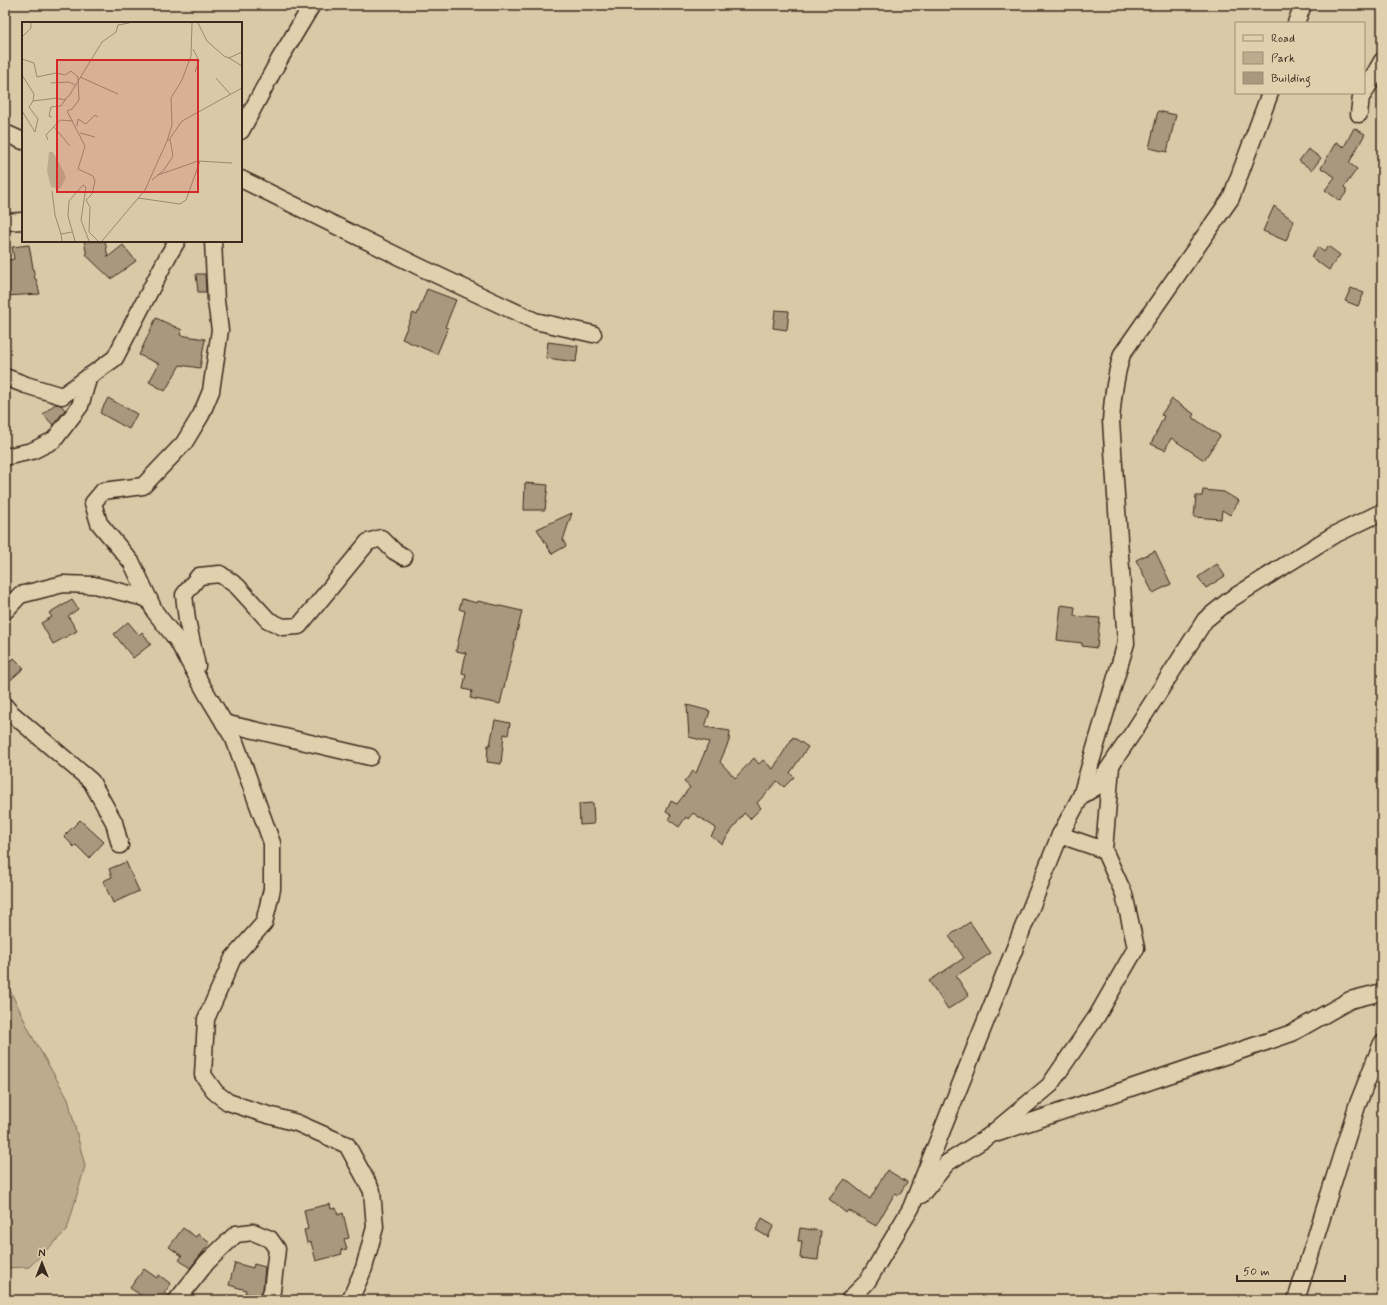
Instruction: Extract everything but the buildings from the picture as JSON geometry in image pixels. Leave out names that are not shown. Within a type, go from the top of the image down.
[{"type":"street","points":[[242,129],[279,60],[312,5]]},
{"type":"street","points":[[1296,22],[1303,5]]},
{"type":"street","points":[[1365,91],[1382,62]]},
{"type":"street","points":[[911,1208],[1060,835],[1081,796],[1126,643],[1111,421],[1116,375],[1122,354],[1231,198],[1270,94]]},
{"type":"street","points":[[1359,114],[1361,97],[1363,94]]},
{"type":"street","points":[[5,133],[22,141]]},
{"type":"street","points":[[242,179],[422,268],[535,321],[593,334]]},
{"type":"street","points":[[5,222],[22,222]]},
{"type":"street","points":[[5,377],[62,396],[115,358],[174,242]]},
{"type":"street","points":[[213,242],[216,301],[220,330],[210,391],[201,415],[184,443],[143,486],[103,491],[93,503],[99,523],[132,563],[155,612],[177,640],[234,739],[272,843],[272,889],[264,923],[233,958],[206,1019],[203,1075],[216,1093],[228,1102],[297,1123],[347,1145],[372,1192],[375,1227],[364,1268],[350,1300]]},
{"type":"street","points":[[5,457],[32,451],[54,440],[80,406],[89,376]]},
{"type":"street","points":[[1081,796],[1096,787],[1111,766],[1205,620],[1231,599],[1332,536],[1382,512]]},
{"type":"street","points":[[200,682],[187,620],[184,595],[199,576],[220,574],[238,586],[268,620],[283,627],[299,626],[368,542],[381,538],[394,551],[404,557]]},
{"type":"street","points":[[5,611],[20,595],[63,584],[94,585],[149,599]]},
{"type":"street","points":[[5,706],[10,712],[92,781],[114,822],[120,845]]},
{"type":"street","points":[[224,723],[370,757]]},
{"type":"street","points":[[849,1300],[867,1282],[911,1208],[947,1163],[988,1136],[1049,1086],[1097,1016],[1136,948],[1124,894],[1104,850],[1111,766]]},
{"type":"street","points":[[1060,835],[1104,850]]},
{"type":"street","points":[[988,1136],[1292,1033],[1350,1000],[1382,992]]},
{"type":"street","points":[[1296,1300],[1357,1106],[1382,1043]]},
{"type":"street","points":[[177,1300],[207,1262],[236,1234],[252,1232],[270,1238],[277,1249],[272,1291],[269,1300]]},
{"type":"green space","points":[[5,980],[33,1038],[68,1099],[85,1166],[67,1230],[29,1267],[5,1268]]}]
